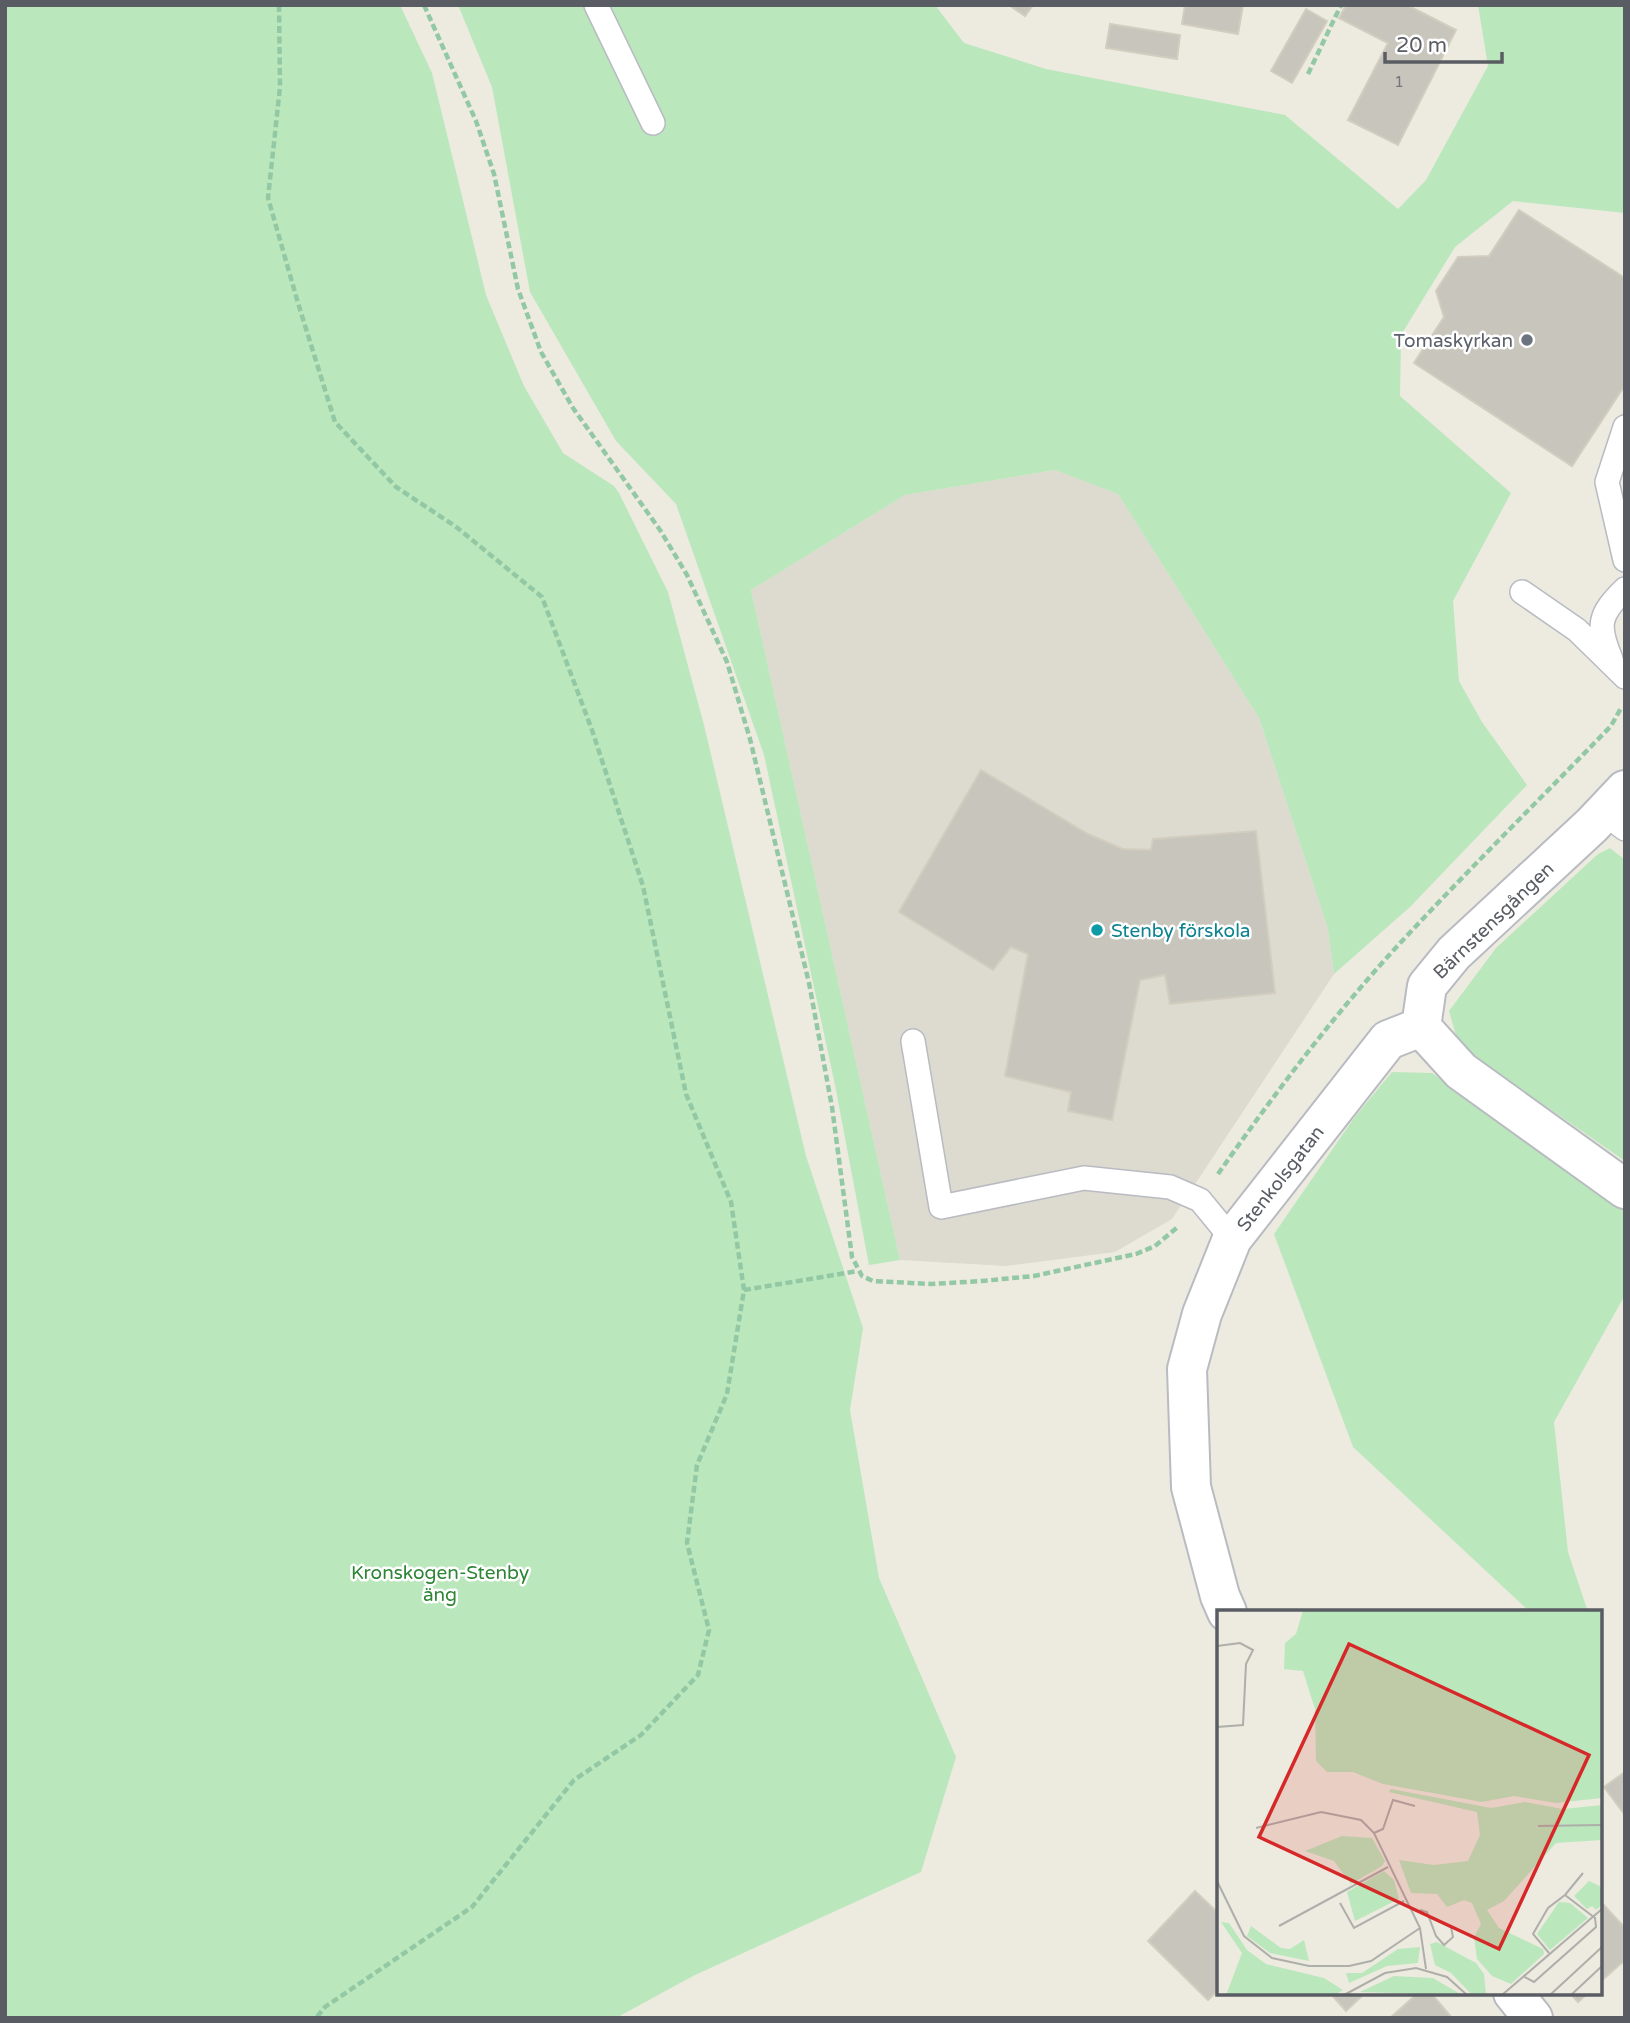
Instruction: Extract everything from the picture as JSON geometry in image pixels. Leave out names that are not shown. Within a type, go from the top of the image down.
[{"type":"street","name":"Bärnstensgången","points":[[1421,1027],[1427,986],[1454,953],[1618,811]]},
{"type":"street","points":[[1421,1027],[1461,1071],[1625,1189]]},
{"type":"street","name":"Stenkolsgatan","points":[[1226,1610],[1191,1487],[1186,1368],[1202,1314],[1232,1239],[1388,1040],[1421,1027]]},
{"type":"street","points":[[1515,1995],[1533,2018]]},
{"type":"lane","points":[[596,5],[653,123]]},
{"type":"lane","points":[[1625,427],[1607,482],[1625,560]]},
{"type":"lane","points":[[1619,672],[1602,637],[1601,621],[1604,613],[1625,589]]},
{"type":"lane","points":[[1522,592],[1577,631],[1619,672]]},
{"type":"lane","points":[[913,1041],[941,1207],[1084,1178],[1170,1187],[1200,1200],[1232,1239]]},
{"type":"path","points":[[279,5],[280,87],[268,198],[335,422],[396,487],[455,526],[542,597],[592,730],[643,886],[686,1094],[731,1202],[744,1290],[727,1394],[697,1465],[687,1543],[709,1630],[698,1675],[641,1735],[574,1780],[472,1906],[325,2007],[316,2018]]},
{"type":"path","points":[[424,5],[476,121],[494,174],[518,289],[541,352],[573,408],[667,541],[709,620],[727,662],[750,739],[809,983],[832,1107],[852,1257],[862,1276],[873,1281],[931,1284],[1034,1276],[1136,1254],[1155,1246],[1171,1234],[1185,1221],[1298,1066],[1367,982],[1403,941],[1611,726],[1620,708],[1622,690],[1619,672]]},
{"type":"path","points":[[1308,74],[1341,5]]},
{"type":"path","points":[[744,1290],[858,1271]]},
{"type":"shaded area","points":[[1056,470],[1118,494],[1259,718],[1328,929],[1334,974],[1172,1219],[1115,1252],[1006,1266],[900,1260],[751,590],[905,495]]},
{"type":"green space","name":"Kronskogen-Stenby äng","points":[[5,5],[400,5],[432,73],[486,295],[524,386],[563,453],[614,486],[619,493],[668,592],[704,725],[806,1156],[863,1328],[850,1410],[879,1578],[956,1757],[921,1872],[693,1976],[616,2018],[5,2018]]},
{"type":"green space","points":[[458,5],[935,5],[964,43],[1046,69],[1285,115],[1398,209],[1426,180],[1488,66],[1478,5],[1625,5],[1625,213],[1513,201],[1455,247],[1401,335],[1400,396],[1511,493],[1453,601],[1459,681],[1482,722],[1527,785],[1410,907],[1334,974],[1328,929],[1259,718],[1118,494],[1055,470],[905,495],[751,590],[900,1260],[869,1265],[835,1085],[764,755],[676,504],[616,441],[530,292],[492,87]]},
{"type":"green space","points":[[1610,848],[1625,860],[1625,1161],[1459,1046],[1449,1011],[1496,948],[1598,854]]},
{"type":"green space","points":[[1392,1072],[1432,1073],[1625,1205],[1625,1295],[1554,1422],[1568,1552],[1587,1610],[1528,1610],[1353,1447],[1274,1234],[1354,1118]]},
{"type":"building","points":[[1009,5],[1033,5],[1025,16]]},
{"type":"building","points":[[1185,5],[1243,5],[1238,34],[1182,24]]},
{"type":"building","points":[[1346,5],[1407,5],[1456,30],[1398,145],[1348,120],[1388,43],[1339,18]]},
{"type":"building","points":[[1306,9],[1327,21],[1292,83],[1271,71]]},
{"type":"building","points":[[1110,24],[1180,35],[1177,59],[1106,48]]},
{"type":"building","name":"Tomaskyrkan","points":[[1519,210],[1625,278],[1625,385],[1572,466],[1414,363],[1444,317],[1436,291],[1458,257],[1489,256]]},
{"type":"building","name":"Stenby förskola","points":[[981,770],[1088,834],[1123,849],[1151,850],[1153,839],[1256,831],[1275,993],[1170,1004],[1165,975],[1140,980],[1112,1120],[1068,1111],[1071,1092],[1005,1076],[1028,954],[1011,947],[993,970],[899,912]]},
{"type":"building","points":[[1625,1772],[1625,1815],[1604,1787]]},
{"type":"building","points":[[1195,1891],[1217,1912],[1217,1991],[1208,2000],[1148,1941]]},
{"type":"building","points":[[1602,1903],[1625,1928],[1625,1960],[1602,1980]]},
{"type":"building","points":[[1332,1995],[1363,1995],[1346,2011]]},
{"type":"building","points":[[1416,1995],[1433,1995],[1452,2018],[1390,2018]]},
{"type":"building","points":[[1572,1995],[1586,1995],[1578,2002]]},
{"type":"place","name":"Tomaskyrkan","points":[[1527,340]]},
{"type":"place","name":"Stenby förskola","points":[[1097,930]]}]
